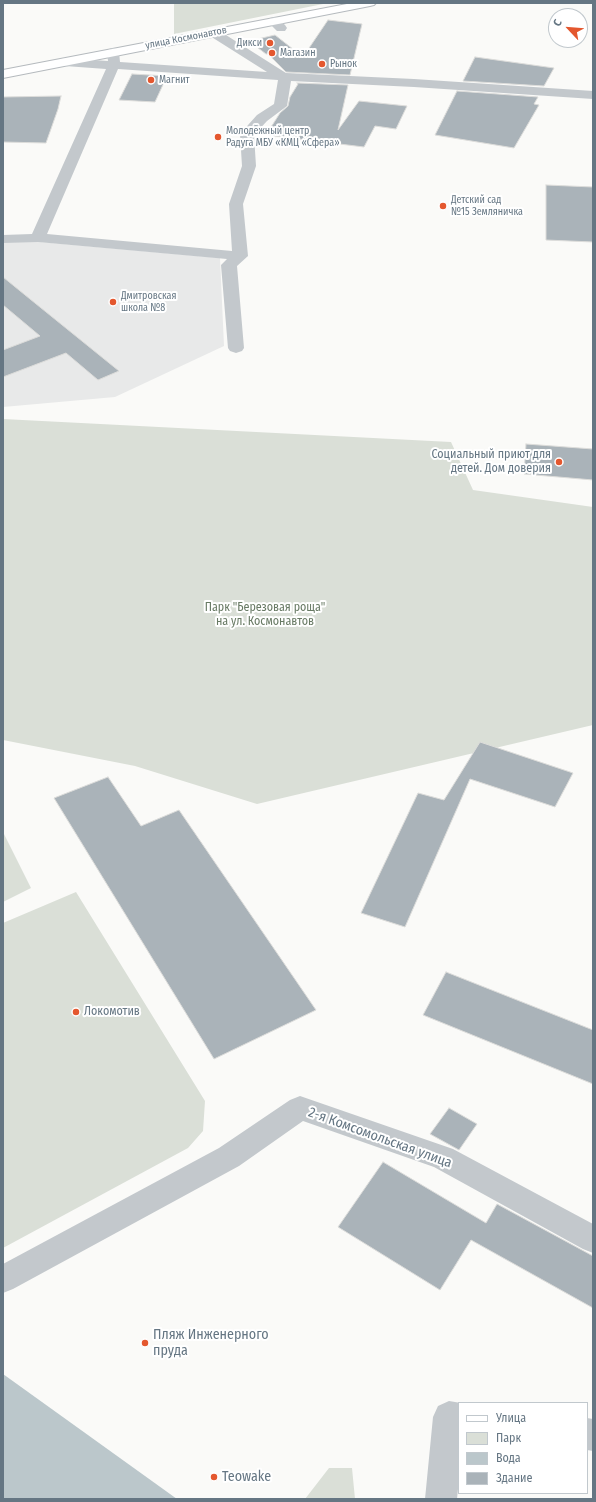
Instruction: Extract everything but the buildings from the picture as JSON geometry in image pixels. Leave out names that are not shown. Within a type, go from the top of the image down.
[{"type":"main road","name":"улица Космонавтов","points":[[113,59],[214,33],[278,25],[370,3]]},
{"type":"main road","points":[[3,74],[65,62]]},
{"type":"street","points":[[214,33],[285,77]]},
{"type":"street","points":[[65,62],[113,59],[285,77],[414,83],[593,95]]},
{"type":"street","points":[[38,238],[113,59]]},
{"type":"street","points":[[240,256],[236,204],[249,166],[247,134],[262,118],[280,106],[285,77]]},
{"type":"street","points":[[3,239],[38,238],[240,256]]},
{"type":"street","points":[[236,348],[229,265],[240,256]]},
{"type":"street","name":"2-я Комсомольская улица","points":[[3,1279],[229,1157],[300,1108],[443,1158],[593,1239]]},
{"type":"street","points":[[441,1499],[449,1417],[458,1418]]},
{"type":"shaded area","name":"Дмитровская школа №8","points":[[3,241],[29,241],[220,258],[224,346],[115,397],[3,407]]},
{"type":"green space","points":[[174,3],[328,3],[174,34]]},
{"type":"green space","name":"Парк \"Березовая роща\" на ул. Космонавтов","points":[[3,419],[451,442],[473,490],[593,507],[593,725],[257,804],[135,766],[3,740]]},
{"type":"green space","points":[[3,832],[31,888],[3,902]]},
{"type":"green space","name":"Локомотив","points":[[76,892],[205,1101],[203,1131],[188,1148],[3,1248],[3,923]]},
{"type":"green space","points":[[329,1468],[352,1468],[355,1499],[305,1499]]},
{"type":"water","points":[[3,1374],[177,1499],[3,1499]]},
{"type":"place","name":"Дикси","points":[[270,43]]},
{"type":"place","name":"Магазин","points":[[272,53]]},
{"type":"place","name":"Рынок","points":[[322,64]]},
{"type":"place","name":"Магнит","points":[[151,80]]},
{"type":"place","name":"Молодёжный центр Радуга МБУ «КМЦ «Сфера»","points":[[218,137]]},
{"type":"place","name":"Детский сад №15 Земляничка","points":[[443,206]]},
{"type":"place","name":"Дмитровская школа №8","points":[[113,302]]},
{"type":"place","name":"Социальный приют для детей. Дом доверия","points":[[559,462]]},
{"type":"place","name":"Локомотив","points":[[76,1012]]},
{"type":"place","name":"Пляж Инженерного пруда","points":[[145,1343]]},
{"type":"place","name":"Teowake","points":[[214,1477]]}]
